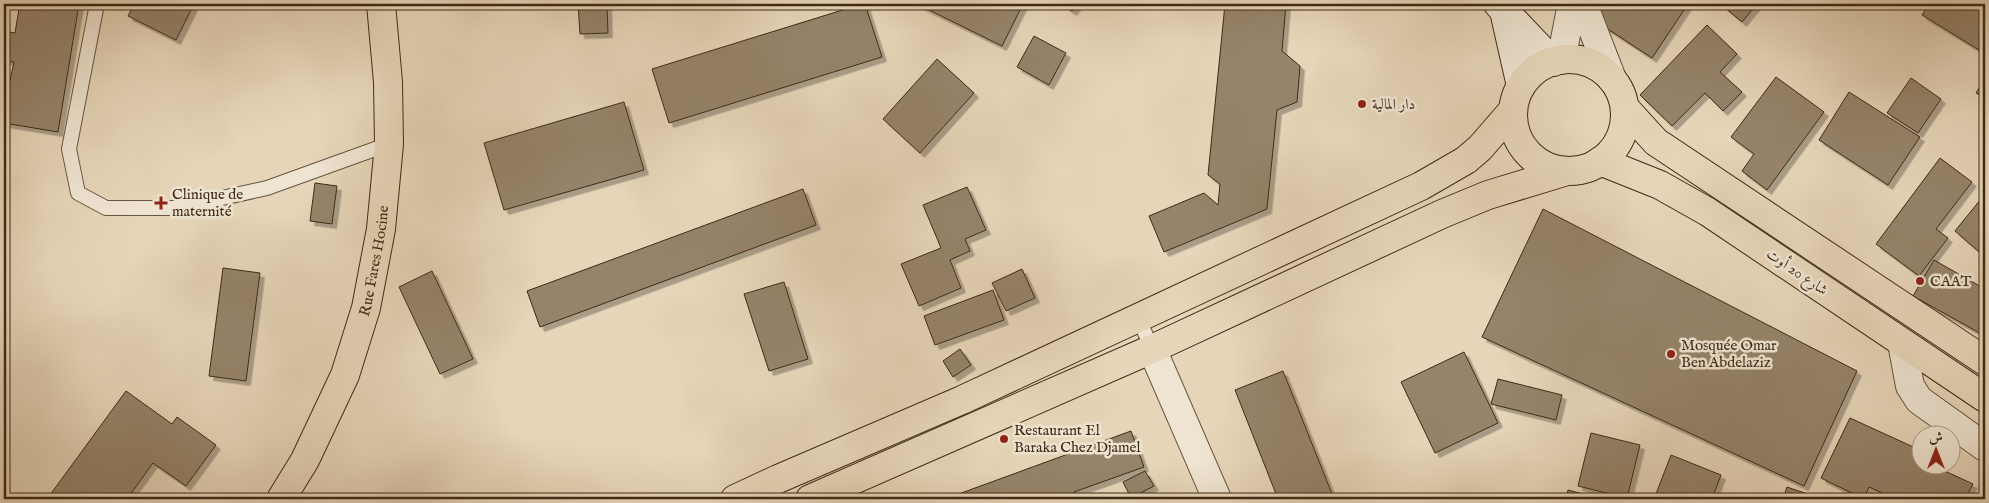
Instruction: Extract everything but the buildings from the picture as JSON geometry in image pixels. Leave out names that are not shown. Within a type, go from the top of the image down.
[{"type":"main road","name":"Rue Fares Hocine","points":[[281,499],[305,460],[345,375],[366,308],[381,229],[389,144],[388,82],[381,4]]},
{"type":"main road","points":[[735,499],[962,400],[1421,186],[1466,160],[1480,148],[1538,68],[1557,61],[1580,60],[1598,67],[1612,79],[1618,88],[1625,108],[1625,124],[1620,138],[1612,151],[1600,161],[1584,169],[1567,171],[1488,195],[1442,214],[1152,349],[810,499]]},
{"type":"main road","points":[[1517,98],[1514,128],[1517,137],[1527,152],[1541,164],[1567,171]]},
{"type":"main road","name":"شارع 20 أوت","points":[[1625,108],[1656,142],[1985,361]]},
{"type":"main road","name":"شارع 20 أوت","points":[[1600,161],[1660,185],[1708,212],[1985,398]]},
{"type":"street","points":[[1501,7],[1557,61],[1572,4]]},
{"type":"street","points":[[1583,4],[1612,79]]},
{"type":"street","points":[[1501,7],[1517,98]]},
{"type":"street","points":[[1902,343],[1910,386],[1919,400],[1985,447]]},
{"type":"street","points":[[1152,349],[1217,499]]},
{"type":"lane","points":[[97,4],[68,150],[78,193],[106,208],[177,208],[268,188],[389,144]]},
{"type":"lane","points":[[1138,317],[1152,349]]},
{"type":"place","name":"دار المالية","points":[[1362,104]]},
{"type":"place","name":"Clinique de maternité","points":[[161,203]]},
{"type":"place","name":"CAAT","points":[[1920,281]]},
{"type":"place","name":"Mosquée Omar Ben Abdelaziz","points":[[1671,354]]},
{"type":"place","name":"Restaurant El Baraka Chez Djamel","points":[[1004,439]]}]
